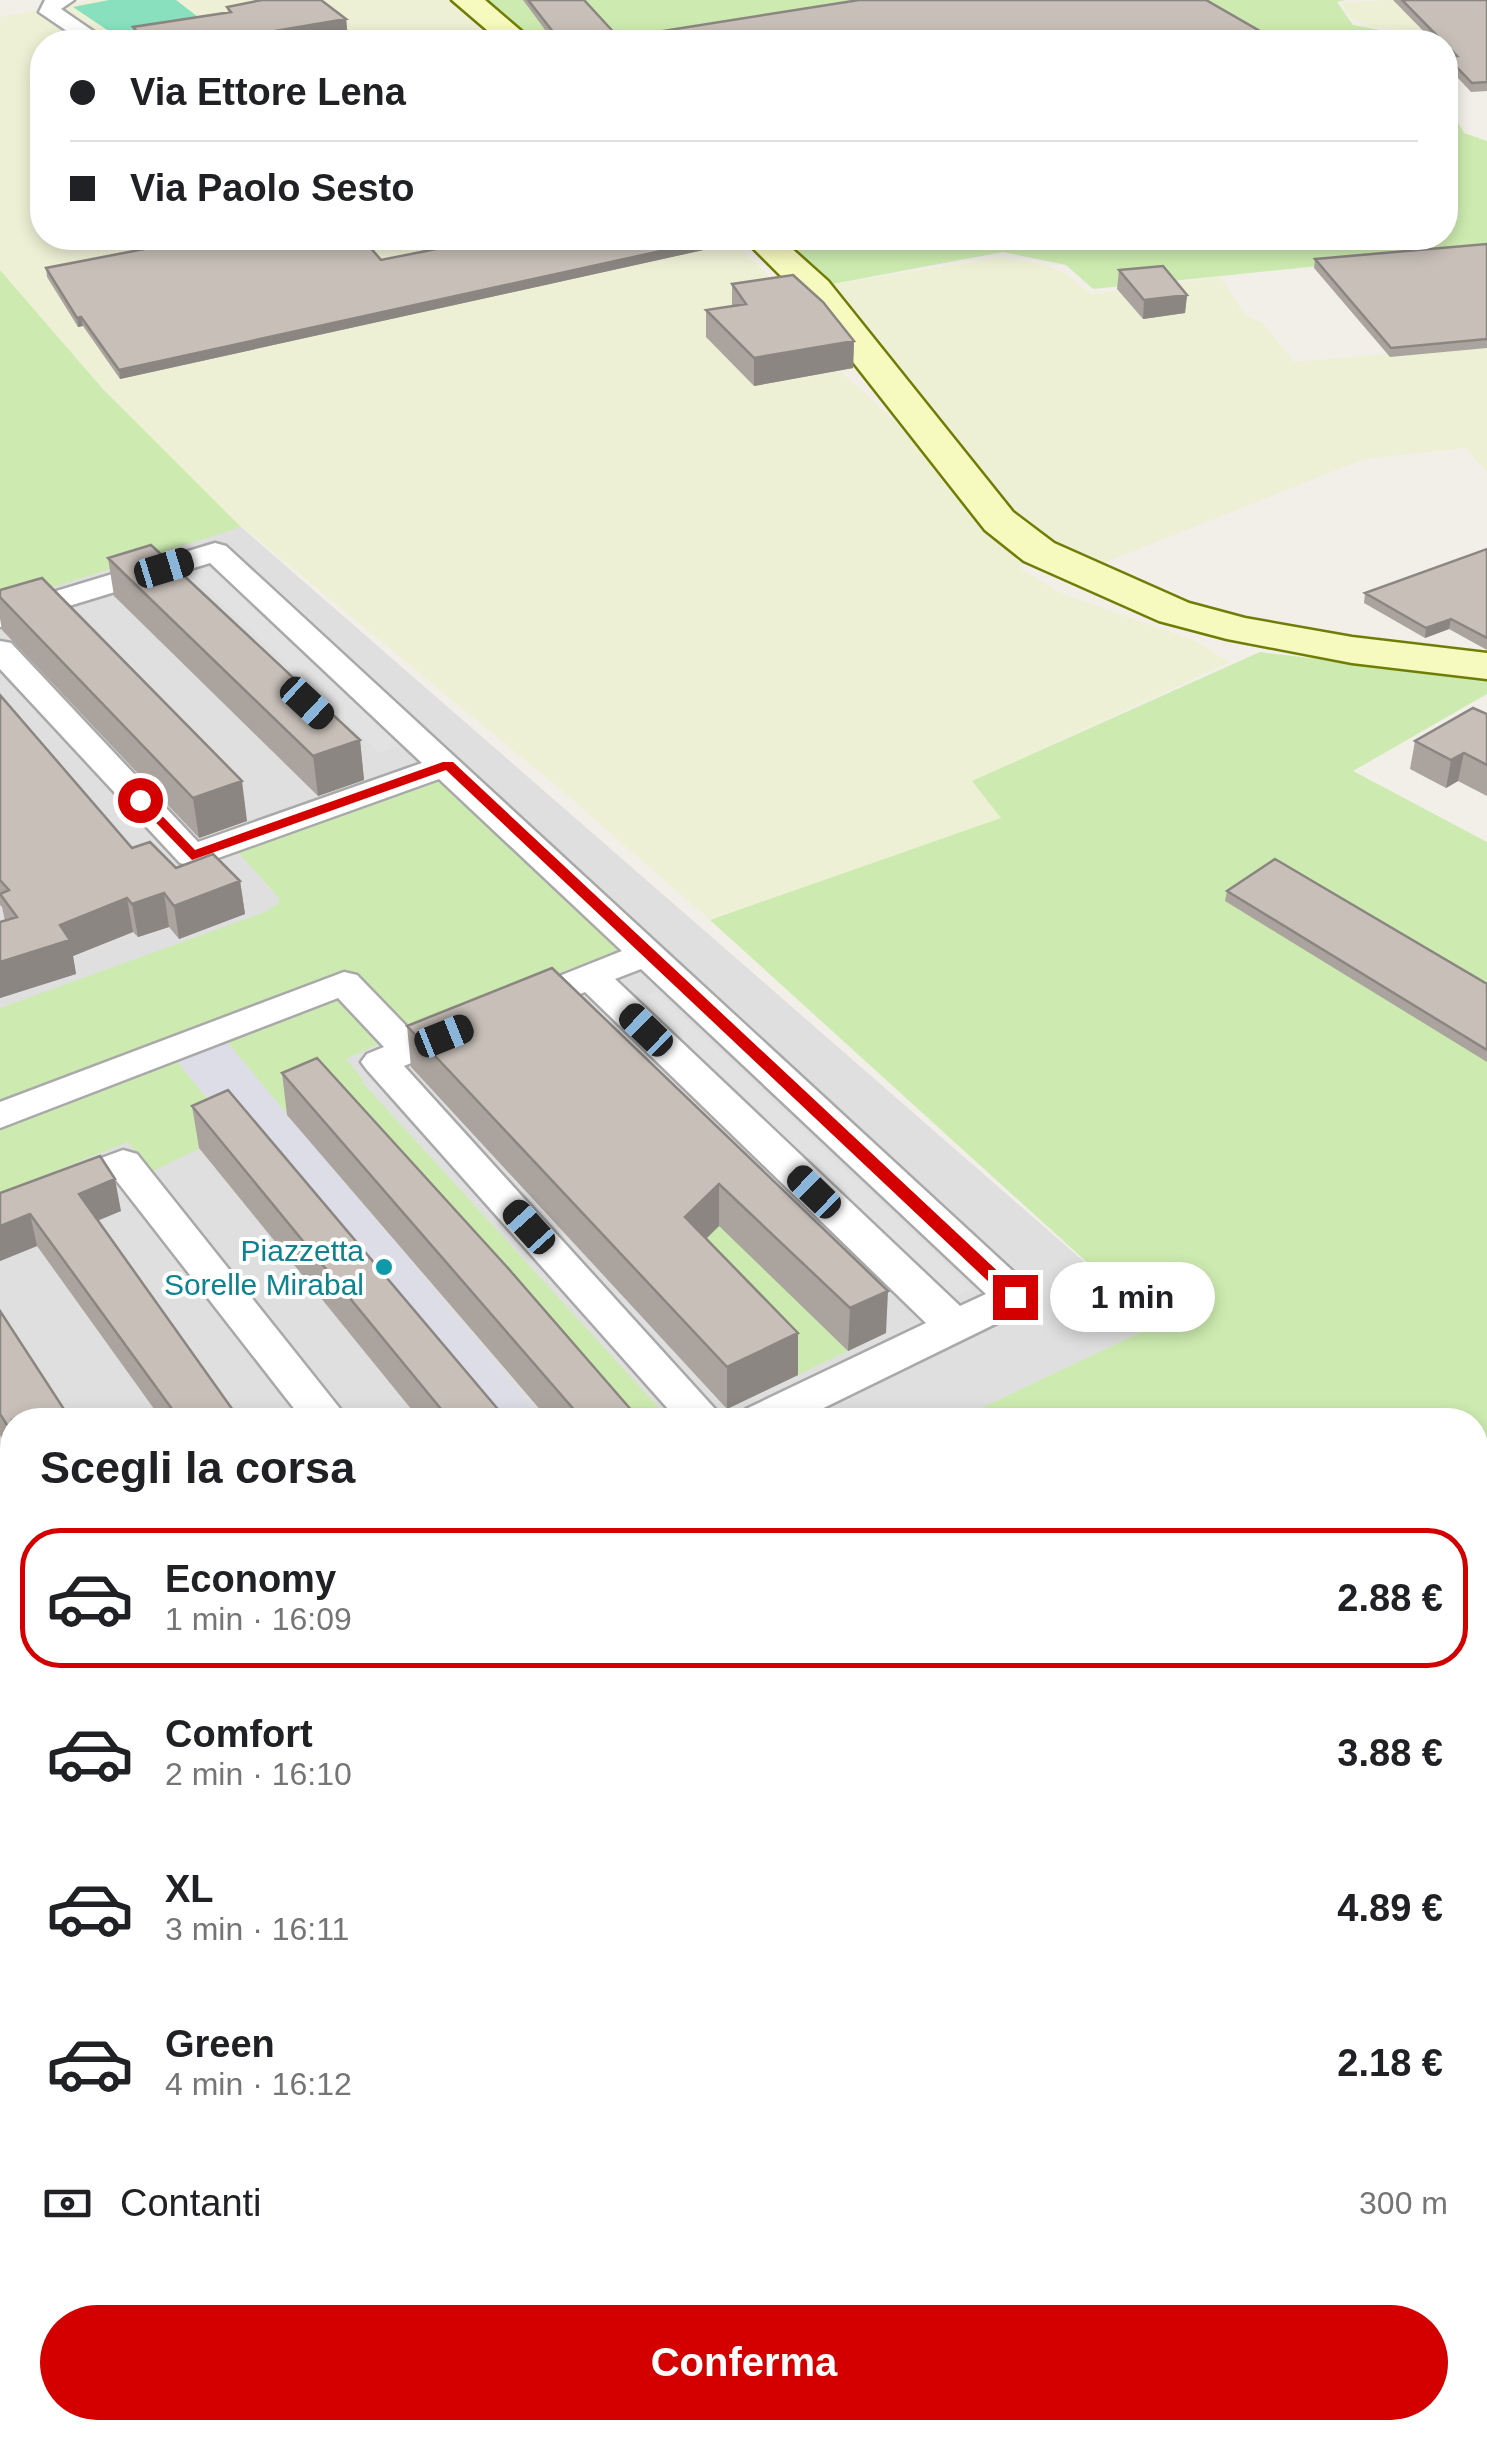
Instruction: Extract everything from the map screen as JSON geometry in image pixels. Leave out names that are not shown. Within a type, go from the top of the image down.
[{"type":"street","points":[[63,0],[50,6],[50,12],[79,30]]},
{"type":"street","points":[[467,0],[504,30]]},
{"type":"street","points":[[773,250],[815,289],[999,521],[1040,552],[1174,612],[1242,630],[1352,650],[1487,666]]},
{"type":"street","points":[[0,618],[216,552],[1015,1297],[786,1408]]},
{"type":"street","points":[[164,568],[193,595]]},
{"type":"street","points":[[4,660],[192,856],[448,765]]},
{"type":"street","points":[[364,757],[393,784]]},
{"type":"street","points":[[394,1056],[648,953]]},
{"type":"street","points":[[590,976],[955,1326]]},
{"type":"street","points":[[0,1116],[344,983],[394,1056],[694,1408]]},
{"type":"street","points":[[0,1211],[123,1163],[317,1408]]},
{"type":"shaded area","points":[[217,506],[1157,1325],[981,1408],[0,1408],[0,567]]},
{"type":"shaded area","points":[[203,562],[402,745],[379,753],[184,568]]},
{"type":"shaded area","points":[[656,991],[973,1289],[952,1298],[638,999]]},
{"type":"shaded area","name":"Piazzetta Sorelle Mirabal","points":[[221,1035],[533,1408],[473,1408],[171,1054]]},
{"type":"green space","points":[[94,0],[450,0],[480,30],[30,30],[30,250],[742,250],[863,366],[829,375],[842,372],[917,442],[974,518],[1024,556],[1019,568],[1063,594],[1193,640],[1230,662],[973,781],[1002,818],[710,920],[560,789],[217,506],[102,388],[0,270],[0,17]]},
{"type":"green space","points":[[109,0],[176,0],[215,30],[107,30],[73,7]]},
{"type":"green space","points":[[477,0],[1346,0],[1337,2],[1353,25],[1380,30],[515,30]]},
{"type":"green space","points":[[1487,0],[1487,26],[1406,30],[1371,27],[1351,18],[1343,3]]},
{"type":"green space","points":[[1458,122],[1464,133],[1487,141],[1487,249],[1093,289],[1066,265],[1003,252],[827,285],[788,250],[1458,250]]},
{"type":"green space","points":[[1003,257],[1046,265],[1065,273],[1091,294],[1220,277],[1245,315],[1263,323],[1294,362],[1487,344],[1487,472],[1466,448],[1364,459],[1081,572],[1039,552],[827,285]]},
{"type":"green space","points":[[0,270],[102,388],[241,527],[0,604]]},
{"type":"green space","points":[[1260,652],[1487,679],[1487,694],[1353,771],[1487,842],[1487,1408],[981,1408],[1156,1325],[710,920],[1001,818],[972,781]]},
{"type":"green space","points":[[439,777],[619,950],[407,1031],[350,980],[0,1108],[0,1008],[265,912],[279,903],[279,898],[237,851]]},
{"type":"green space","points":[[342,988],[391,1038],[346,1059],[364,1081],[356,1086],[363,1083],[659,1408],[592,1408],[287,1115],[221,1035]]},
{"type":"green space","points":[[516,1023],[848,1351],[798,1375]]},
{"type":"green space","points":[[171,1054],[234,1132],[153,1171],[128,1142],[0,1193],[0,1122]]},
{"type":"building","points":[[262,0],[321,0],[346,19],[281,30],[133,27],[231,12],[227,7]]},
{"type":"building","points":[[528,0],[584,0],[612,30],[552,30]]},
{"type":"building","points":[[859,0],[1206,0],[1258,30],[670,30]]},
{"type":"building","points":[[1402,0],[1487,0],[1487,82],[1472,83],[1458,68],[1458,30],[1431,30]]},
{"type":"building","points":[[1487,244],[1487,339],[1391,348],[1315,259],[1458,250],[1458,247]]},
{"type":"building","points":[[139,250],[372,250],[381,260],[431,250],[665,250],[119,370],[81,317],[77,318],[46,268]]},
{"type":"building","points":[[1163,266],[1187,295],[1144,300],[1119,270]]},
{"type":"building","points":[[793,275],[823,302],[854,341],[754,358],[706,310],[746,304],[732,284]]},
{"type":"building","points":[[151,545],[360,740],[313,756],[108,558]]},
{"type":"building","points":[[1487,549],[1487,638],[1451,619],[1426,628],[1365,593]]},
{"type":"building","points":[[42,578],[242,781],[193,798],[0,597],[0,590]]},
{"type":"building","points":[[0,695],[132,848],[150,842],[176,868],[213,854],[240,881],[174,906],[164,893],[132,904],[127,898],[60,925],[70,940],[0,962],[0,922],[17,917],[0,894],[9,890],[0,880]]},
{"type":"building","points":[[1473,708],[1487,714],[1487,765],[1464,753],[1451,760],[1415,741]]},
{"type":"building","points":[[1275,859],[1487,984],[1487,1050],[1227,891]]},
{"type":"building","points":[[552,968],[888,1291],[850,1308],[719,1184],[685,1217],[798,1333],[727,1367],[407,1026]]},
{"type":"building","points":[[317,1058],[630,1408],[573,1408],[282,1073]]},
{"type":"building","points":[[228,1090],[497,1408],[440,1408],[192,1106]]},
{"type":"building","points":[[100,1156],[115,1179],[79,1194],[231,1408],[171,1408],[30,1214],[0,1226],[0,1193]]},
{"type":"building","points":[[0,1311],[63,1408],[0,1408]]},
{"type":"place","name":"Piazzetta Sorelle Mirabal","points":[[384,1267]]},
{"type":"route","points":[[140,800],[192,856],[448,765],[1015,1297]]}]
